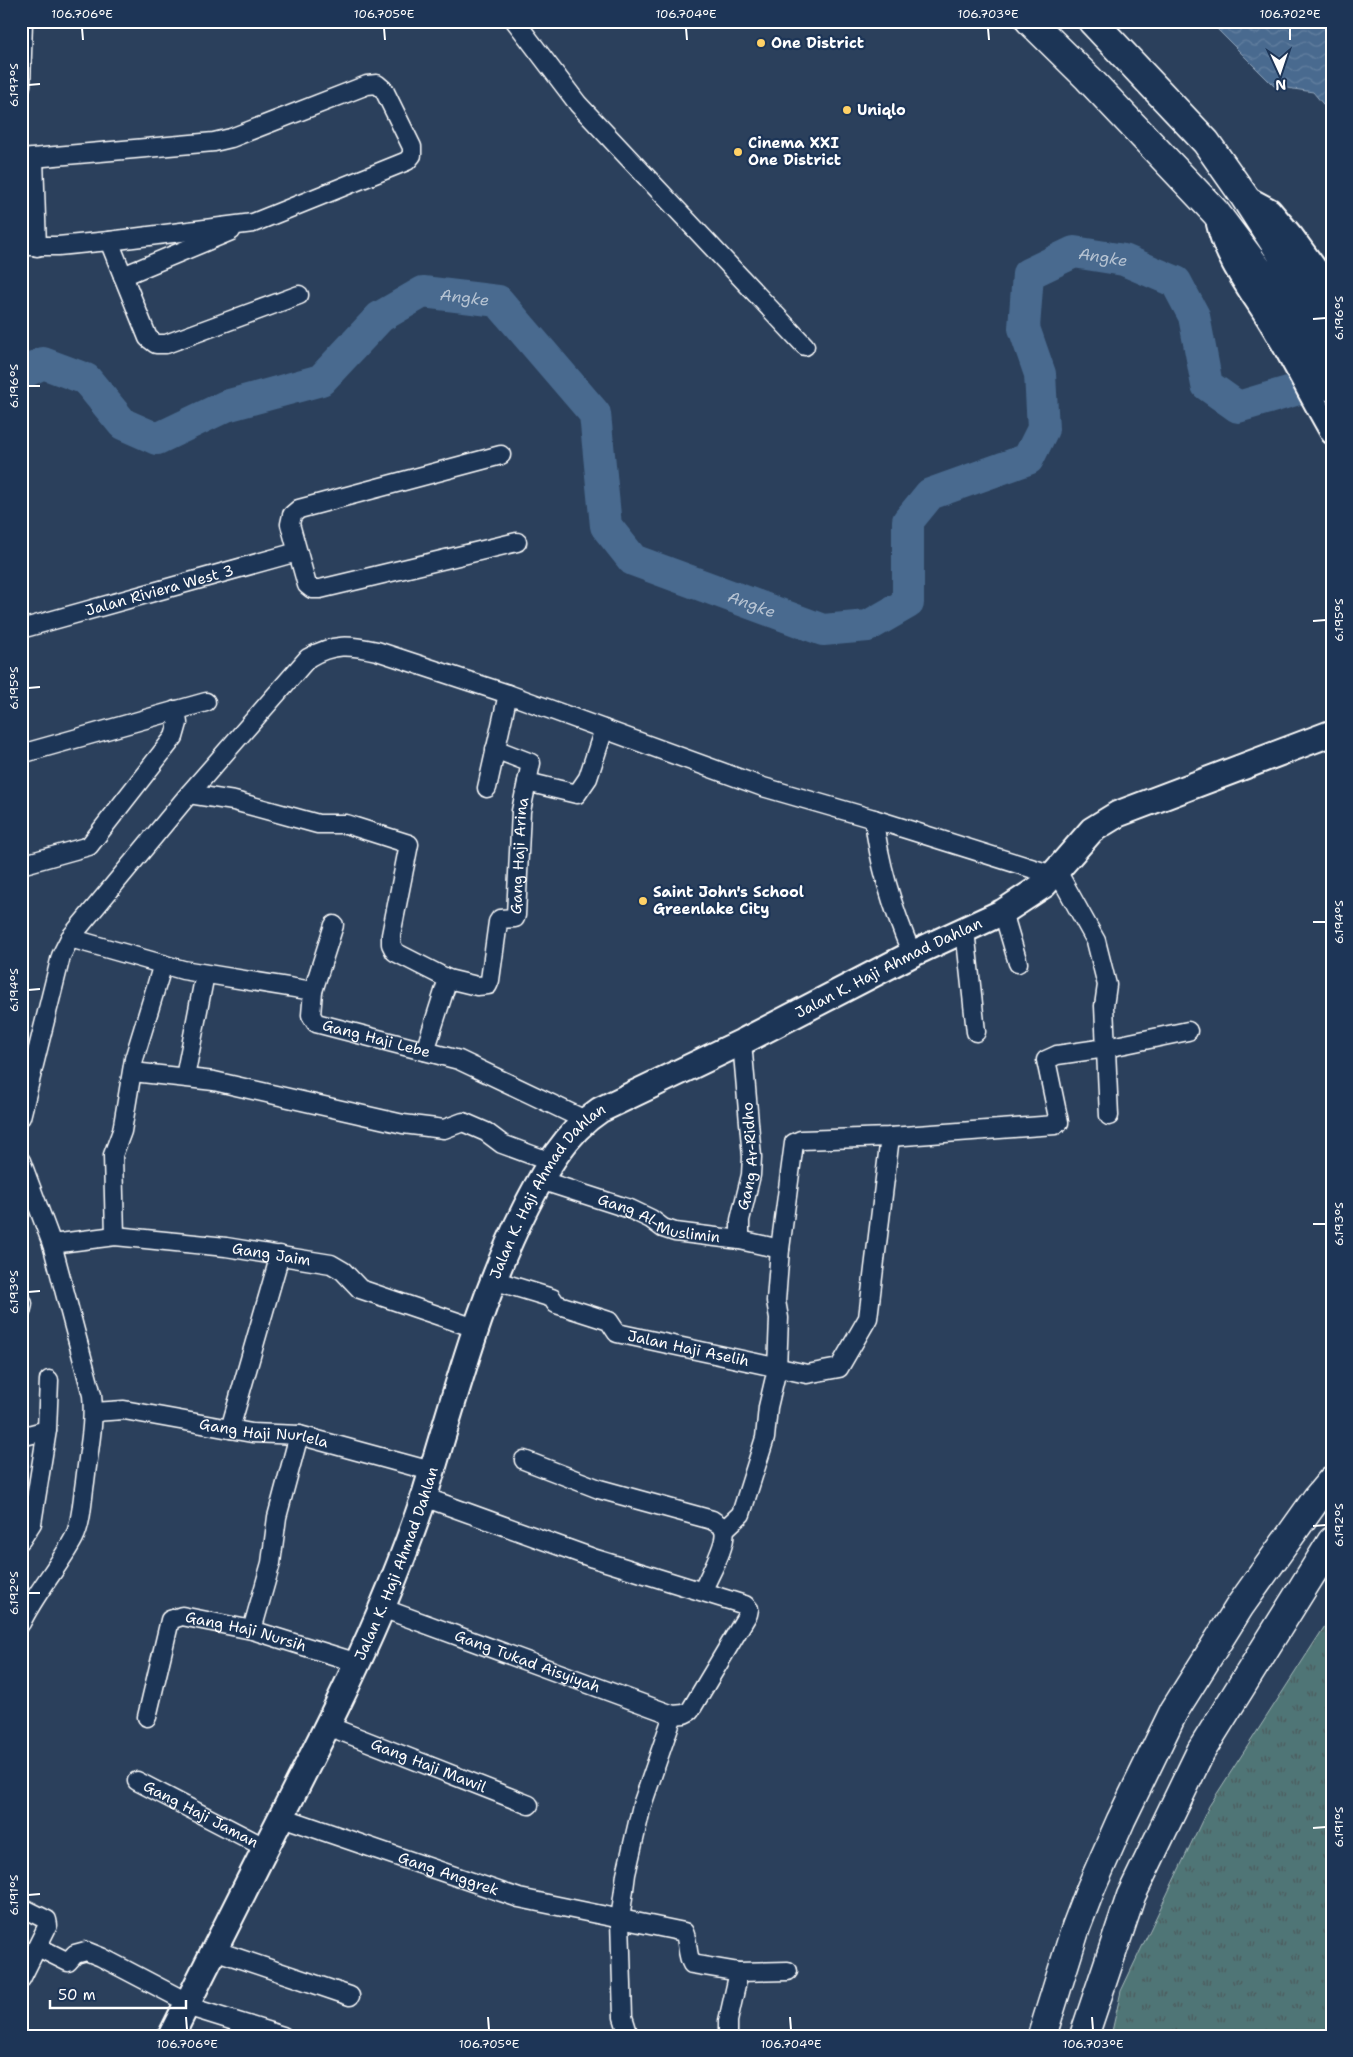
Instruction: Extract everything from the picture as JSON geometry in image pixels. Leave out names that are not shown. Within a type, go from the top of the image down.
[{"type":"main road","points":[[1092,21],[1206,142],[1244,196],[1301,306],[1332,387]]},
{"type":"main road","points":[[1037,23],[1332,337]]},
{"type":"main road","name":"Jalan K. Haji Ahmad Dahlan","points":[[171,2036],[358,1663],[382,1608],[424,1496],[475,1328],[493,1280],[516,1227],[545,1171],[570,1137],[586,1120],[600,1110],[742,1042],[912,954],[1003,912],[1031,895],[1059,868],[1092,830],[1118,814],[1332,732]]},
{"type":"main road","points":[[1042,2036],[1076,1927],[1091,1888],[1121,1820],[1174,1711],[1240,1606],[1332,1480]]},
{"type":"main road","points":[[1084,2036],[1131,1896],[1201,1751],[1332,1541]]},
{"type":"street","points":[[21,86],[23,21]]},
{"type":"street","points":[[515,21],[578,104],[805,346]]},
{"type":"street","points":[[123,276],[407,161],[412,155],[412,146],[384,90],[377,84],[367,85],[231,138],[214,142],[28,159],[29,247],[109,241],[253,223]]},
{"type":"street","points":[[109,241],[148,338],[156,344],[166,344],[299,295]]},
{"type":"street","points":[[1301,306],[1332,433]]},
{"type":"street","points":[[501,455],[299,509],[292,515],[290,524],[307,585],[312,589],[320,590],[517,542]]},
{"type":"street","name":"Jalan Riviera West 3","points":[[21,629],[297,552]]},
{"type":"street","points":[[21,1117],[61,956],[70,938],[189,794],[308,658],[322,650],[338,646],[357,646],[377,651],[508,694],[762,787],[1059,868],[1096,941],[1108,984],[1104,1006],[1109,1116]]},
{"type":"street","points":[[488,788],[508,694]]},
{"type":"street","points":[[21,754],[206,702]]},
{"type":"street","points":[[21,865],[89,846],[96,839],[174,737],[178,723],[176,710]]},
{"type":"street","name":"Gang Haji Arina","points":[[448,979],[477,986],[488,985],[498,922],[500,919],[512,918],[516,915],[521,811],[527,782],[577,794],[588,778],[604,729]]},
{"type":"street","points":[[495,749],[530,762],[527,782]]},
{"type":"street","points":[[189,794],[234,801],[318,824],[346,824],[410,844],[391,936],[392,944],[396,952],[448,979],[425,1051]]},
{"type":"street","points":[[874,819],[877,846],[901,929],[912,954]]},
{"type":"street","points":[[1003,912],[1018,963]]},
{"type":"street","points":[[70,938],[205,974],[313,991],[334,925]]},
{"type":"street","points":[[965,930],[976,1032]]},
{"type":"street","points":[[115,1236],[114,1155],[122,1131],[134,1059],[163,964]]},
{"type":"street","points":[[185,1077],[205,974]]},
{"type":"street","name":"Gang Haji Lebe","points":[[313,991],[312,1015],[316,1023],[460,1060],[586,1120]]},
{"type":"street","points":[[724,1530],[741,1514],[765,1438],[768,1407],[777,1369],[779,1318],[776,1301],[780,1249],[794,1143],[801,1140],[890,1137],[1055,1125],[1059,1122],[1046,1060],[1057,1055],[1106,1048],[1188,1031]]},
{"type":"street","name":"Gang Ar-Ridho","points":[[740,1240],[740,1220],[751,1175],[752,1157],[742,1042]]},
{"type":"street","name":"Gang Al-Muslimin","points":[[133,1072],[185,1077],[224,1084],[412,1125],[444,1129],[463,1122],[486,1132],[545,1171],[651,1219],[663,1228],[675,1232],[740,1240],[780,1249]]},
{"type":"street","name":"Jalan Haji Aselih","points":[[493,1280],[552,1298],[556,1304],[609,1321],[617,1333],[807,1374],[839,1368],[868,1318],[890,1137]]},
{"type":"street","points":[[21,1161],[52,1244],[92,1395],[94,1412],[81,1512],[75,1536],[54,1572],[29,1607],[21,1623]]},
{"type":"street","name":"Gang Jaim","points":[[52,1244],[115,1236],[226,1247],[331,1264],[343,1271],[360,1289],[475,1328]]},
{"type":"street","points":[[230,1429],[280,1255]]},
{"type":"street","points":[[21,1540],[32,1523],[47,1430],[49,1380]]},
{"type":"street","name":"Gang Haji Nurlela","points":[[94,1412],[124,1410],[252,1433],[299,1435],[432,1471]]},
{"type":"street","points":[[21,1437],[47,1430]]},
{"type":"street","points":[[252,1630],[271,1563],[277,1517],[299,1435]]},
{"type":"street","points":[[524,1460],[599,1490],[712,1520],[720,1525],[724,1530],[724,1541],[702,1590]]},
{"type":"street","points":[[424,1496],[593,1558],[702,1590],[745,1605],[749,1609],[748,1614],[690,1711],[684,1714],[673,1715],[642,1805],[626,1874],[620,1920],[623,2017],[629,2036]]},
{"type":"street","name":"Gang Tukad Aisyiyah","points":[[382,1608],[673,1715]]},
{"type":"street","name":"Gang Haji Nursih","points":[[147,1716],[170,1620],[182,1616],[252,1630],[358,1663]]},
{"type":"street","name":"Gang Haji Mawil","points":[[328,1726],[529,1805]]},
{"type":"street","name":"Gang Haji Jaman","points":[[137,1781],[266,1848]]},
{"type":"street","name":"Gang Anggrek","points":[[282,1817],[519,1898],[684,1932],[688,1940],[688,1958],[692,1964],[739,1972]]},
{"type":"street","points":[[21,1907],[47,1920],[48,1925],[21,1979]]},
{"type":"street","points":[[38,1947],[68,1962],[75,1954],[86,1952],[102,1957],[186,2004],[283,2036]]},
{"type":"street","points":[[214,1950],[350,1996]]},
{"type":"street","points":[[728,2036],[728,2021],[739,1972],[788,1971]]},
{"type":"green space","points":[[1332,1615],[1332,2036],[1111,2036],[1121,1991],[1209,1806]]},
{"type":"water","points":[[1209,21],[1332,21],[1332,115],[1313,92],[1274,86]]},
{"type":"waterway","name":"Angke","points":[[21,374],[43,363],[86,379],[123,424],[157,439],[226,406],[321,380],[380,317],[423,292],[498,301],[595,414],[606,526],[633,560],[823,630],[868,626],[908,603],[908,521],[930,494],[1028,459],[1043,429],[1040,374],[1024,328],[1028,274],[1074,252],[1124,260],[1176,282],[1194,316],[1207,385],[1238,407],[1332,379]]},
{"type":"place","name":"One District","points":[[761,43]]},
{"type":"place","name":"Uniqlo","points":[[847,110]]},
{"type":"place","name":"Cinema XXI One District","points":[[738,152]]},
{"type":"place","name":"Saint John's School Greenlake City","points":[[643,901]]}]
